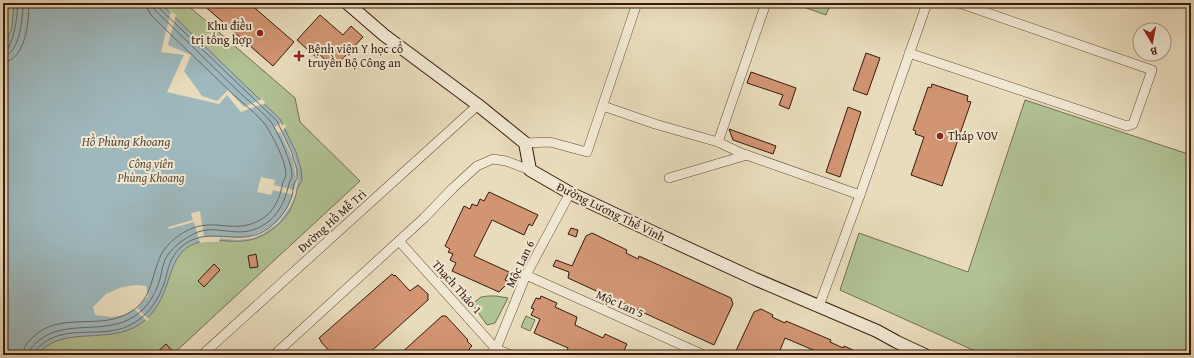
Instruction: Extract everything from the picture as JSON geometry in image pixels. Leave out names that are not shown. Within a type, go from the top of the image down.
[{"type":"street","points":[[347,3],[384,35],[478,105],[525,143],[530,170]]},
{"type":"street","points":[[525,143],[550,142],[587,152],[637,3]]},
{"type":"street","points":[[718,142],[766,3]]},
{"type":"street","points":[[819,306],[860,195],[927,3]]},
{"type":"street","points":[[909,53],[1127,126],[1133,124],[1152,70],[960,3]]},
{"type":"street","name":"Đường Hồ Mễ Trì","points":[[202,355],[478,105]]},
{"type":"street","points":[[603,106],[655,124],[718,142],[747,155],[860,195]]},
{"type":"street","points":[[669,178],[747,155]]},
{"type":"street","points":[[274,355],[424,218],[477,166],[493,160],[506,161],[530,170]]},
{"type":"street","name":"Đường Lương Thế Vinh","points":[[530,170],[570,193],[755,280],[877,331],[925,355]]},
{"type":"street","name":"Mộc Lan 6","points":[[493,352],[526,275],[570,193]]},
{"type":"street","name":"Thạch Thảo 1","points":[[399,241],[493,352]]},
{"type":"street","name":"Mộc Lan 5","points":[[526,275],[704,355]]},
{"type":"street","points":[[493,352],[511,355]]},
{"type":"green space","name":"Hồ Phùng Khoang","points":[[3,3],[185,3],[295,98],[300,122],[360,181],[172,355],[3,355]]},
{"type":"green space","points":[[792,3],[831,3],[826,15]]},
{"type":"green space","points":[[1025,100],[1191,155],[1191,355],[984,355],[840,290],[859,233],[968,272]]},
{"type":"green space","points":[[488,296],[508,298],[495,323],[487,325],[472,304],[481,297]]},
{"type":"green space","points":[[526,316],[535,320],[530,331],[521,327]]},
{"type":"water","name":"Hồ Phùng Khoang","points":[[14,3],[160,3],[280,119],[296,152],[301,169],[302,181],[298,187],[293,205],[286,217],[276,227],[264,235],[247,241],[199,242],[190,245],[182,252],[177,259],[166,288],[155,309],[146,320],[140,324],[121,332],[82,336],[57,341],[46,346],[37,355],[3,355],[3,49],[12,28]]},
{"type":"pier","points":[[171,11],[176,15],[168,45],[191,55],[184,71],[202,96],[217,101],[228,90],[244,107],[262,99],[266,103],[241,112],[227,95],[219,104],[167,92],[184,55],[161,52]]},
{"type":"pier","points":[[281,123],[282,125],[285,124],[286,127],[282,131],[295,158],[298,179],[295,196],[290,207],[278,223],[264,233],[253,238],[238,240],[220,238],[219,242],[200,243],[194,222],[169,229],[168,227],[193,220],[191,213],[200,211],[204,237],[219,236],[238,238],[249,236],[263,231],[277,222],[286,210],[293,195],[273,190],[271,195],[257,192],[261,177],[275,180],[274,185],[294,190],[296,179],[293,159],[280,132],[278,133],[274,127]]},
{"type":"pier","points":[[138,285],[146,286],[148,296],[137,308],[149,319],[147,321],[134,309],[119,316],[111,317],[95,315],[93,307],[106,294],[122,287]]},
{"type":"building","name":"Khu điều trị tổng hợp","points":[[201,3],[249,3],[294,42],[273,66]]},
{"type":"building","points":[[320,15],[343,35],[351,26],[363,37],[334,68],[320,55],[317,58],[297,40]]},
{"type":"building","points":[[866,53],[880,58],[867,95],[853,90]]},
{"type":"building","points":[[751,72],[796,88],[789,109],[779,105],[783,95],[747,83]]},
{"type":"building","name":"Tháp VOV","points":[[932,84],[968,96],[967,101],[971,102],[942,186],[911,175],[924,137],[915,134],[916,131],[913,130],[928,87],[931,88]]},
{"type":"building","points":[[848,107],[861,112],[840,177],[826,172]]},
{"type":"building","points":[[729,129],[776,146],[773,154],[733,140]]},
{"type":"building","points":[[489,192],[538,215],[532,226],[529,224],[524,235],[492,220],[474,256],[509,272],[505,280],[509,282],[499,292],[452,271],[456,263],[450,260],[453,254],[448,252],[450,249],[445,246],[464,206],[470,209],[472,204],[477,206],[480,199],[484,201]]},
{"type":"building","points":[[571,228],[578,230],[576,237],[568,234]]},
{"type":"building","points":[[592,233],[627,250],[626,253],[638,259],[639,256],[731,298],[733,304],[714,345],[568,278],[569,272],[553,266],[556,260],[572,266],[586,236]]},
{"type":"building","points":[[256,254],[258,267],[250,268],[248,256]]},
{"type":"building","points":[[214,264],[220,270],[204,287],[198,281]]},
{"type":"building","points":[[392,274],[394,276],[395,275],[410,291],[418,285],[428,294],[428,300],[367,355],[333,355],[319,338]]},
{"type":"building","points":[[541,296],[557,303],[555,307],[577,317],[575,325],[603,338],[605,334],[627,344],[622,355],[576,355],[567,351],[568,348],[534,333],[540,319],[531,315],[534,309],[531,308],[536,298],[540,299]]},
{"type":"building","points":[[761,309],[773,315],[772,317],[785,323],[786,321],[831,340],[830,342],[843,348],[844,346],[864,355],[825,355],[785,338],[778,355],[734,355],[754,312]]},
{"type":"building","points":[[442,316],[446,316],[472,346],[469,349],[471,351],[467,355],[399,355]]},
{"type":"building","points":[[166,344],[176,355],[154,355]]},
{"type":"place","name":"Khu điều trị tổng hợp","points":[[260,33]]},
{"type":"place","name":"Bệnh viện Y học cổ truyền Bộ Công an","points":[[299,56]]},
{"type":"place","name":"Tháp VOV","points":[[940,136]]},
{"type":"park label","name":"Công viên Phùng Khoang","points":[[151,171]]}]
